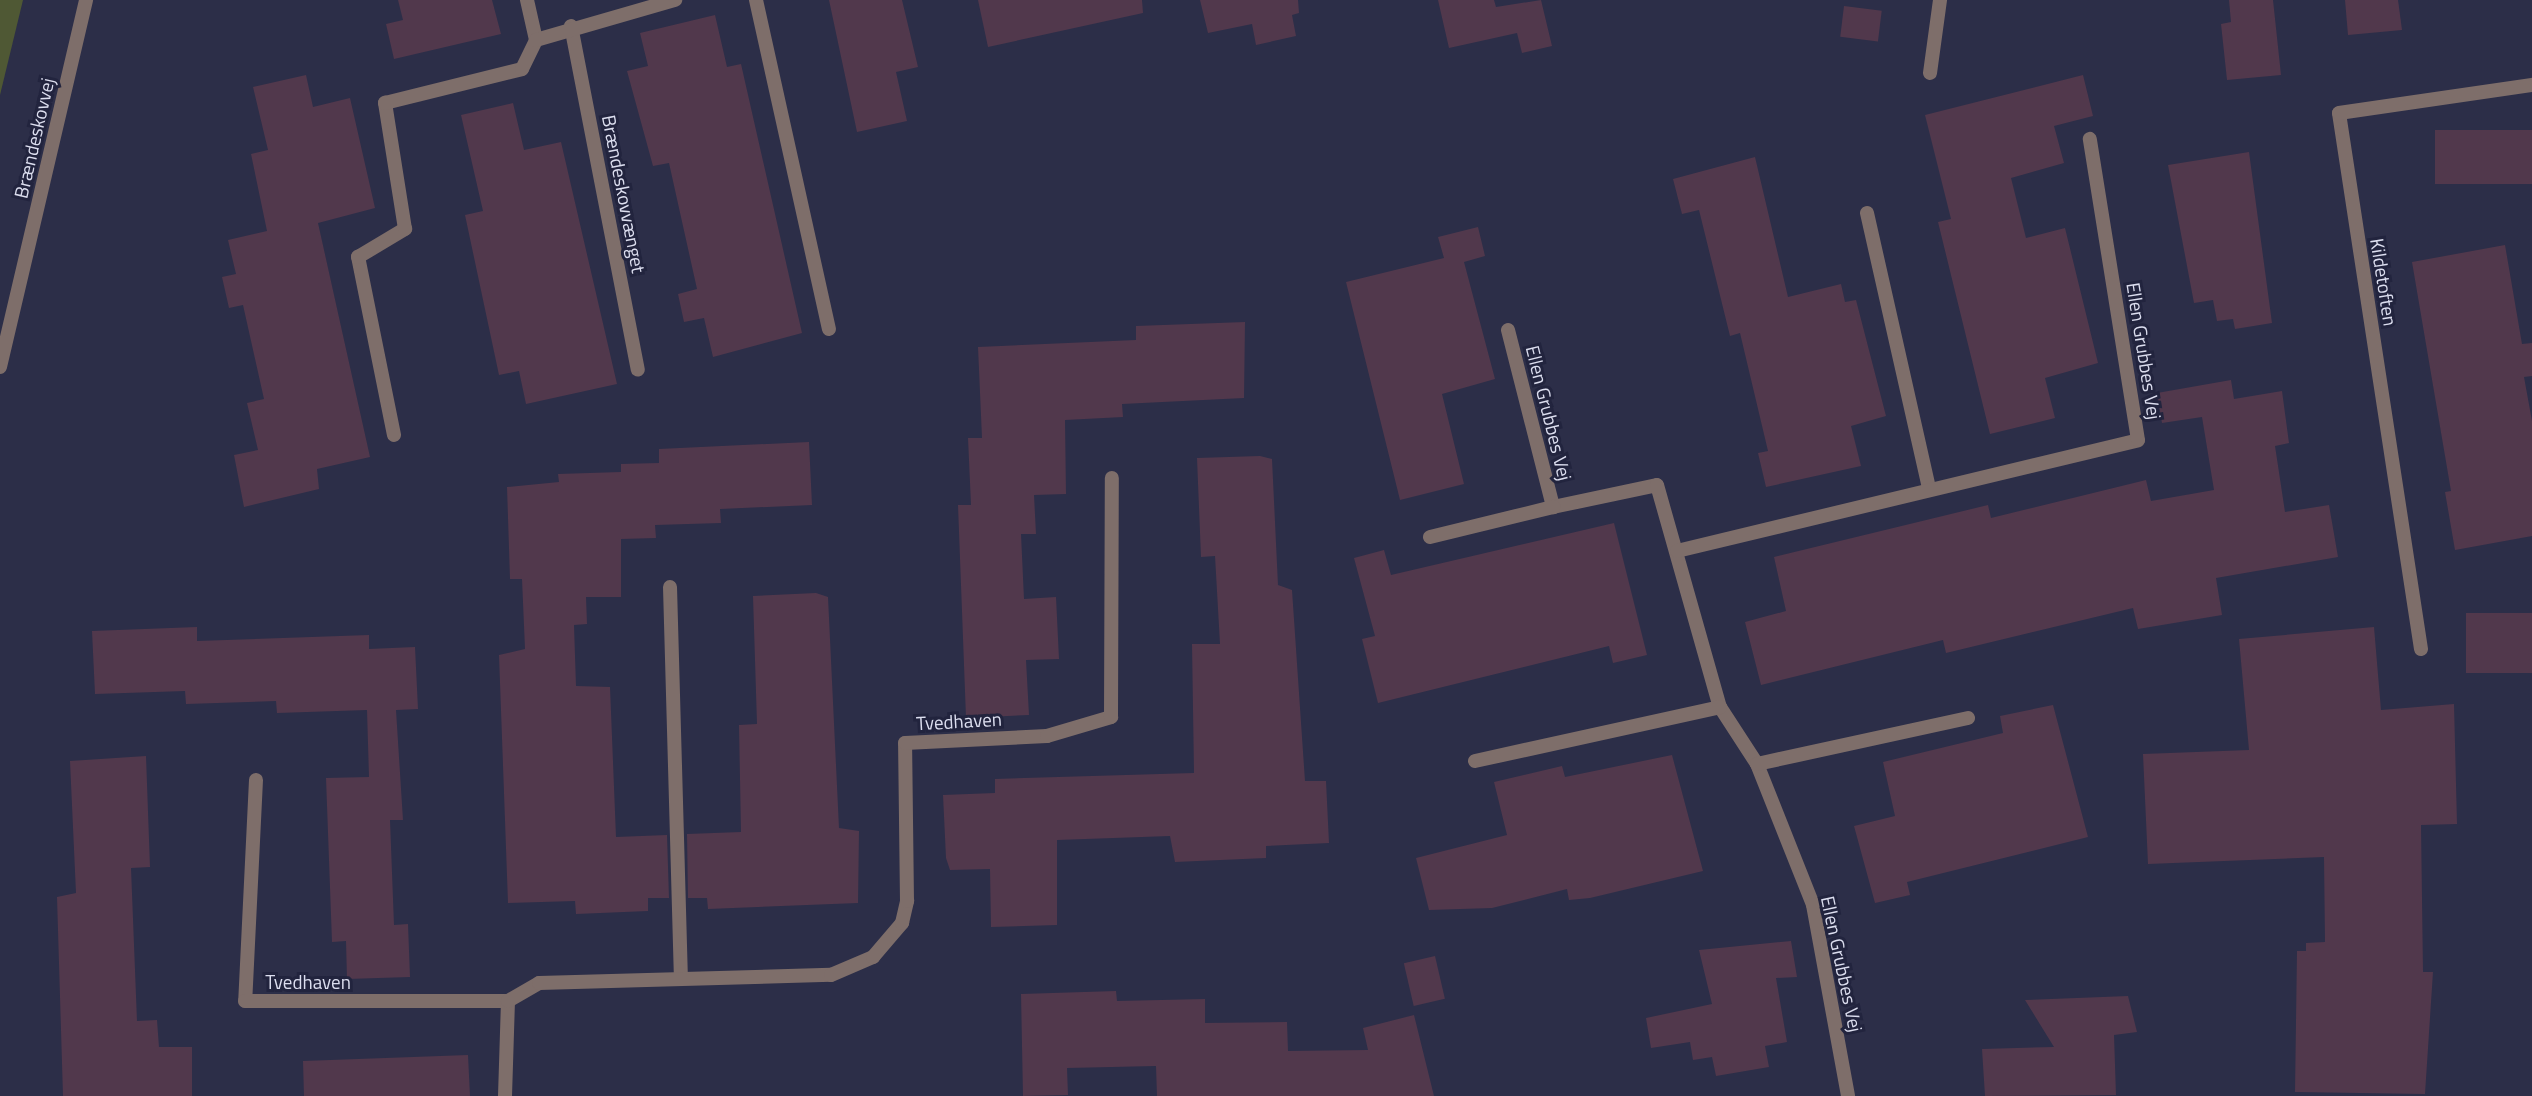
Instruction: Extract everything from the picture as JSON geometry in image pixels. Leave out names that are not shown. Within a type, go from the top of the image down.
[{"type":"street","name":"Brændeskovvej","points":[[0,367],[86,0]]},
{"type":"street","points":[[394,435],[358,257],[405,229],[384,103],[523,69],[536,40],[527,0]]},
{"type":"street","points":[[536,40],[571,26],[675,0]]},
{"type":"street","points":[[756,0],[829,328]]},
{"type":"street","points":[[1930,73],[1940,0]]},
{"type":"street","name":"Brændeskovvænget","points":[[571,26],[638,370]]},
{"type":"street","name":"Kildetoften","points":[[2421,649],[2339,113],[2532,85]]},
{"type":"street","name":"Ellen Grubbes Vej","points":[[1677,551],[2138,440],[2090,139]]},
{"type":"street","points":[[1867,213],[1929,489]]},
{"type":"street","name":"Ellen Grubbes Vej","points":[[1508,330],[1553,507]]},
{"type":"street","name":"Tvedhaven","points":[[256,780],[245,1001],[508,1000],[539,983],[681,976],[831,975],[873,957],[891,939],[906,901],[905,743],[1047,736],[1111,717],[1112,478]]},
{"type":"street","name":"Ellen Grubbes Vej","points":[[1430,537],[1657,485],[1720,707],[1757,764],[1813,905],[1849,1096]]},
{"type":"street","points":[[670,587],[681,976]]},
{"type":"street","points":[[1475,761],[1720,707]]},
{"type":"street","points":[[1757,764],[1968,718]]},
{"type":"street","points":[[505,1096],[508,1000]]},
{"type":"green space","points":[[0,0],[23,0],[0,95]]},
{"type":"building","points":[[398,0],[492,0],[501,34],[394,59],[386,24],[403,20]]},
{"type":"building","points":[[829,0],[902,0],[918,67],[896,72],[907,121],[857,132]]},
{"type":"building","points":[[978,0],[1142,0],[1143,13],[988,47]]},
{"type":"building","points":[[1200,0],[1298,0],[1299,13],[1292,15],[1296,36],[1256,45],[1252,24],[1208,33]]},
{"type":"building","points":[[1438,0],[1494,0],[1496,7],[1541,0],[1552,46],[1522,53],[1517,33],[1449,48]]},
{"type":"building","points":[[2229,0],[2273,0],[2281,75],[2227,80],[2221,24],[2231,22]]},
{"type":"building","points":[[2345,0],[2398,0],[2402,30],[2348,35]]},
{"type":"building","points":[[1844,6],[1882,11],[1878,41],[1840,37]]},
{"type":"building","points":[[715,15],[727,67],[741,64],[802,333],[713,357],[704,318],[684,322],[678,294],[697,289],[669,163],[653,166],[627,71],[648,66],[640,33]]},
{"type":"building","points":[[306,75],[313,107],[350,98],[375,208],[318,223],[370,457],[317,469],[319,489],[244,507],[234,455],[258,450],[247,403],[264,399],[243,305],[229,308],[222,277],[236,274],[228,240],[267,231],[251,154],[268,150],[253,87]]},
{"type":"building","points":[[2083,75],[2093,116],[2054,126],[2064,163],[2011,178],[2026,238],[2065,228],[2098,363],[2045,378],[2055,418],[1990,434],[1938,222],[1951,219],[1925,115]]},
{"type":"building","points":[[513,103],[524,150],[561,142],[617,384],[526,404],[519,371],[499,375],[465,215],[483,211],[461,115]]},
{"type":"building","points":[[2435,130],[2532,130],[2532,184],[2435,184]]},
{"type":"building","points":[[2249,152],[2272,323],[2235,329],[2233,319],[2217,321],[2213,300],[2194,303],[2168,165]]},
{"type":"building","points":[[1755,157],[1788,297],[1841,284],[1845,302],[1856,300],[1886,416],[1851,426],[1861,466],[1766,487],[1758,453],[1768,451],[1740,333],[1730,336],[1699,210],[1682,214],[1673,179]]},
{"type":"building","points":[[1478,227],[1485,256],[1464,262],[1495,379],[1442,394],[1464,484],[1400,500],[1346,282],[1444,258],[1438,237]]},
{"type":"building","points":[[2505,245],[2522,344],[2532,343],[2532,376],[2524,377],[2532,421],[2532,536],[2455,550],[2445,492],[2451,491],[2412,262]]},
{"type":"building","points":[[1245,322],[1244,398],[1122,404],[1123,417],[1065,420],[1066,494],[1034,495],[1036,534],[1021,534],[1024,599],[1056,597],[1059,659],[1026,660],[1029,715],[966,718],[958,505],[971,505],[968,438],[982,438],[978,347],[1136,340],[1136,326]]},
{"type":"building","points":[[2231,380],[2234,399],[2282,391],[2289,443],[2275,446],[2285,512],[2329,505],[2338,557],[2216,578],[2222,615],[2138,629],[2133,608],[1946,653],[1943,640],[1761,685],[1745,622],[1786,611],[1774,557],[1988,505],[1991,518],[2146,480],[2151,501],[2214,490],[2202,417],[2162,423],[2157,393]]},
{"type":"building","points":[[809,442],[812,505],[720,509],[721,523],[655,525],[656,538],[621,539],[621,597],[586,597],[587,624],[574,625],[576,686],[610,687],[616,837],[667,835],[669,898],[648,898],[648,911],[576,914],[575,901],[508,903],[499,655],[525,649],[522,579],[510,579],[507,487],[559,482],[558,474],[621,472],[621,464],[659,463],[659,449]]},
{"type":"building","points":[[1260,456],[1272,459],[1278,585],[1292,590],[1305,781],[1326,781],[1329,843],[1266,846],[1266,858],[1175,862],[1170,836],[1057,840],[1057,925],[991,927],[990,869],[950,870],[946,858],[943,795],[995,793],[995,779],[1194,773],[1192,644],[1220,644],[1215,556],[1201,557],[1197,458]]},
{"type":"building","points":[[1614,523],[1647,655],[1613,663],[1609,646],[1378,703],[1362,639],[1375,636],[1354,558],[1384,550],[1391,575]]},
{"type":"building","points":[[816,593],[828,597],[839,828],[859,831],[858,903],[708,909],[707,898],[688,898],[687,834],[741,832],[739,725],[757,724],[753,596]]},
{"type":"building","points":[[2466,613],[2532,613],[2532,673],[2466,673]]},
{"type":"building","points":[[197,627],[197,641],[369,635],[369,649],[415,647],[418,709],[396,710],[403,820],[390,820],[394,925],[408,924],[410,977],[347,979],[346,941],[332,942],[326,778],[369,777],[367,710],[277,713],[276,701],[186,704],[185,691],[95,694],[92,631]]},
{"type":"building","points":[[2374,627],[2381,710],[2454,704],[2457,824],[2421,825],[2423,972],[2433,972],[2425,1094],[2295,1092],[2297,951],[2306,951],[2306,943],[2325,942],[2324,857],[2148,864],[2143,754],[2249,750],[2239,639]]},
{"type":"building","points":[[2053,705],[2088,837],[1907,882],[1910,895],[1875,903],[1854,826],[1895,816],[1883,762],[2003,733],[2000,716]]},
{"type":"building","points":[[1672,755],[1703,871],[1590,898],[1569,900],[1567,889],[1492,908],[1429,910],[1416,858],[1507,835],[1494,782],[1562,766],[1565,777]]},
{"type":"building","points":[[146,756],[150,867],[131,868],[137,1021],[157,1020],[159,1047],[192,1047],[192,1096],[63,1096],[57,897],[76,893],[70,761]]},
{"type":"building","points":[[1791,941],[1797,977],[1776,978],[1787,1042],[1765,1046],[1769,1067],[1716,1076],[1712,1057],[1693,1060],[1690,1042],[1651,1048],[1646,1018],[1712,1004],[1699,950]]},
{"type":"building","points":[[1435,956],[1445,999],[1414,1006],[1404,963]]},
{"type":"building","points":[[1116,991],[1117,1001],[1205,999],[1205,1023],[1287,1022],[1288,1051],[1368,1050],[1363,1028],[1414,1015],[1434,1096],[1157,1096],[1156,1066],[1067,1068],[1068,1095],[1023,1096],[1021,994]]},
{"type":"building","points":[[2128,996],[2137,1032],[2114,1035],[2116,1095],[1985,1096],[1982,1049],[2054,1047],[2025,1000]]},
{"type":"building","points":[[468,1055],[470,1096],[304,1096],[303,1061]]}]
